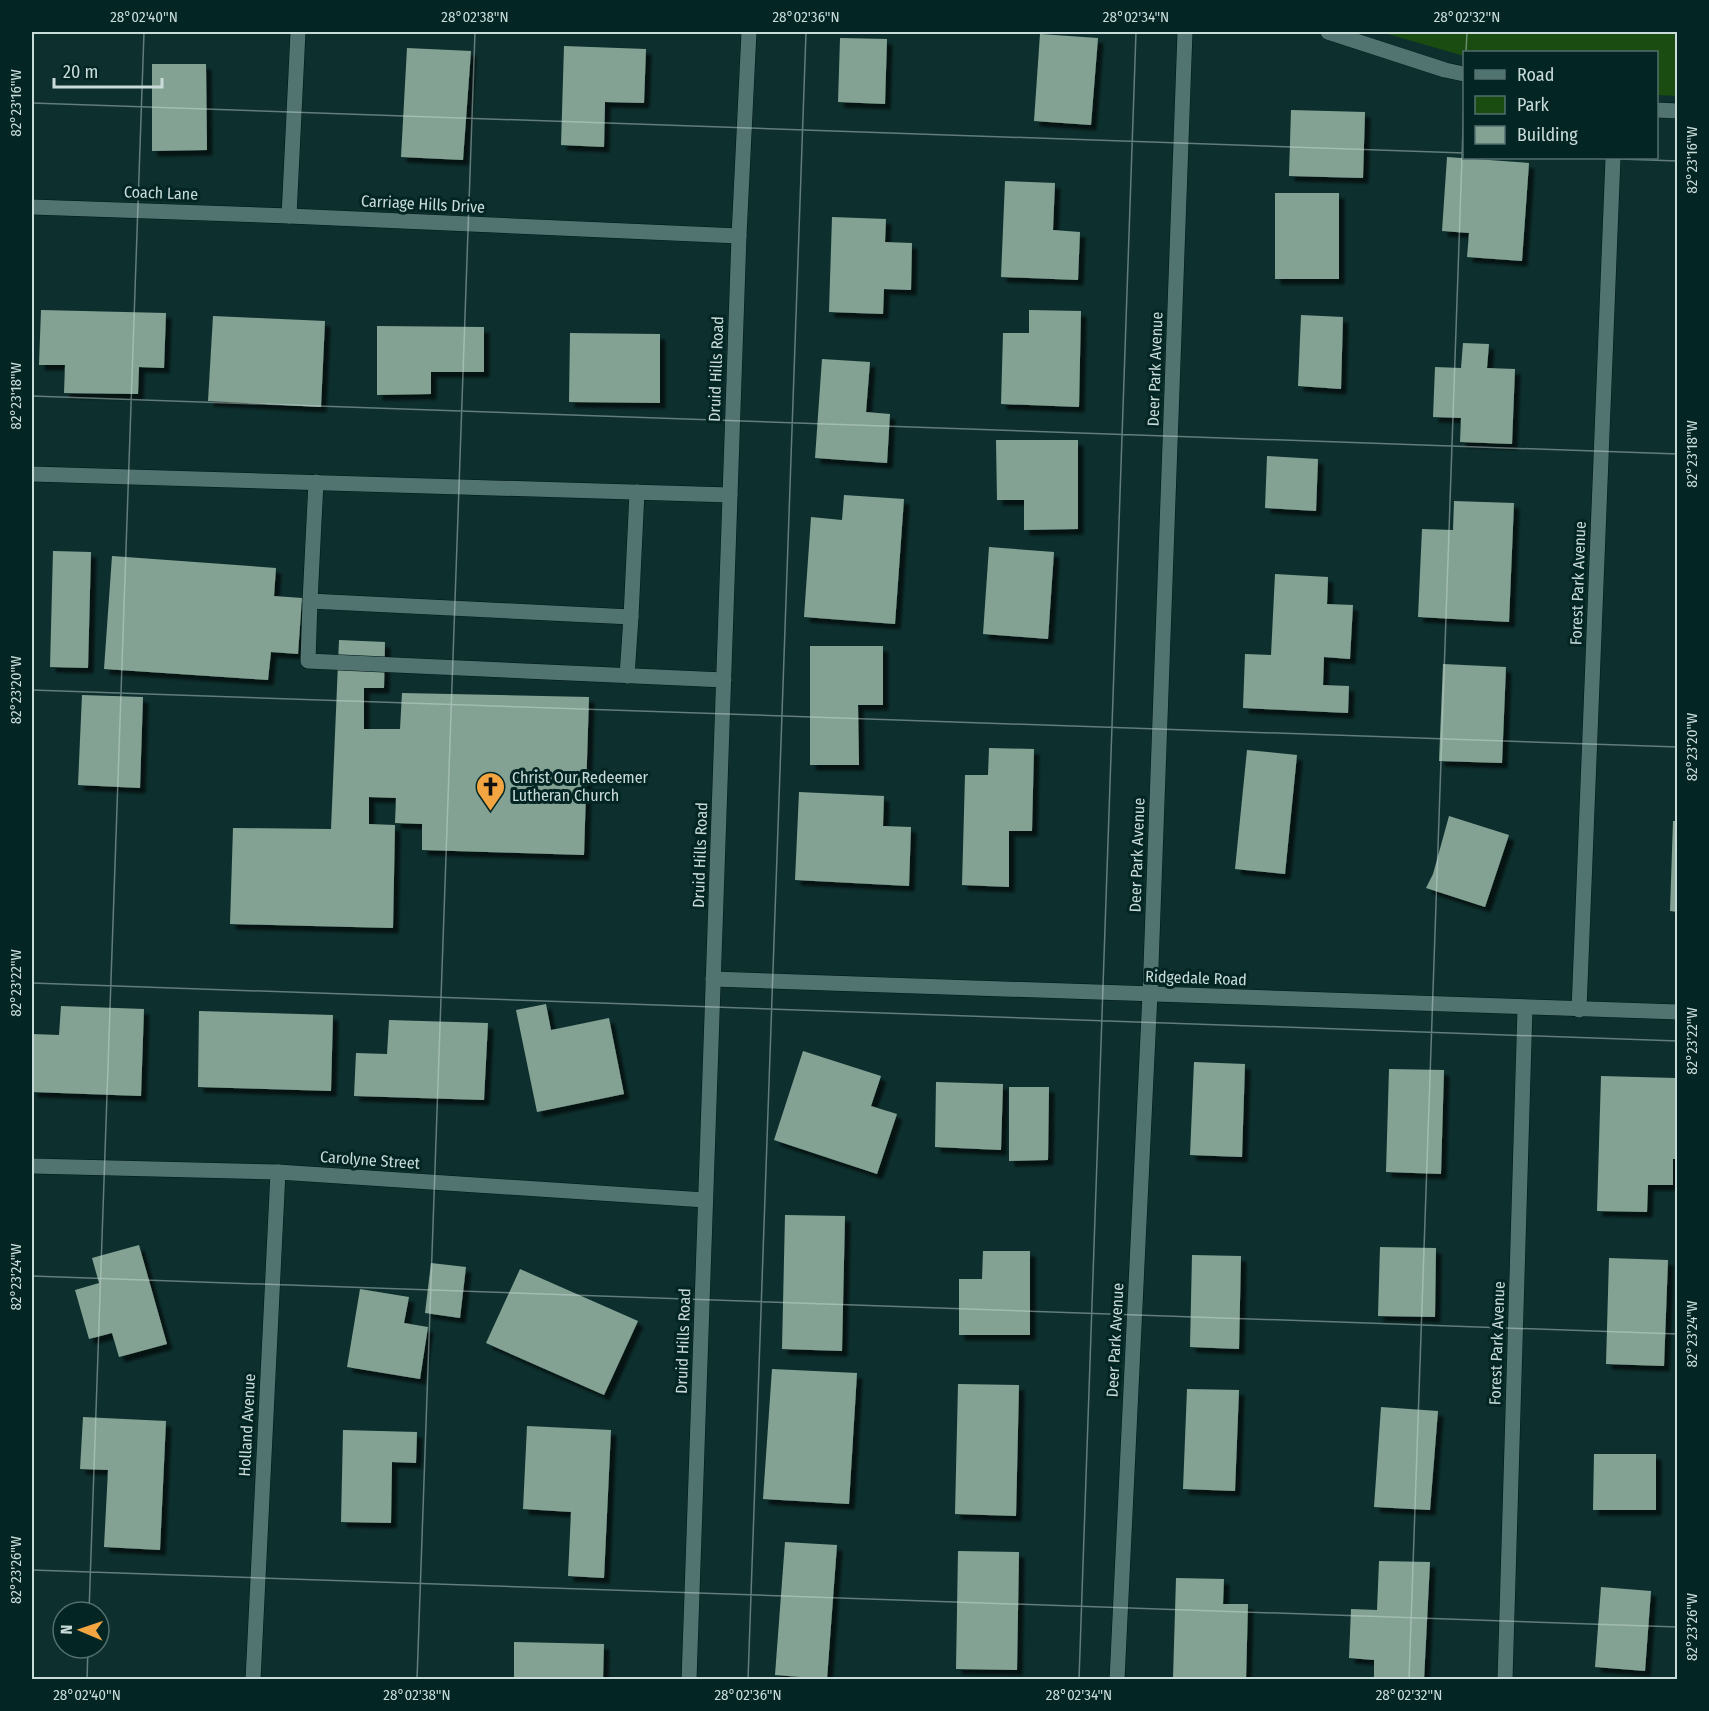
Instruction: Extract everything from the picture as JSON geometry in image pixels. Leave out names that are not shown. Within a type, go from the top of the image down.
[{"type":"street","points":[[289,216],[298,32]]},
{"type":"street","name":"Druid Hills Road","points":[[689,1680],[739,236],[749,32]]},
{"type":"street","name":"Deer Park Avenue","points":[[1117,1680],[1150,994],[1185,32]]},
{"type":"street","points":[[1328,32],[1463,74]]},
{"type":"street","points":[[1658,110],[1677,111]]},
{"type":"street","name":"Forest Park Avenue","points":[[1579,1010],[1613,159]]},
{"type":"street","name":"Coach Lane","points":[[32,207],[289,216]]},
{"type":"street","name":"Carriage Hills Drive","points":[[289,216],[739,236]]},
{"type":"street","points":[[32,474],[730,495]]},
{"type":"street","points":[[316,482],[308,661],[724,680]]},
{"type":"street","points":[[627,676],[637,492]]},
{"type":"street","points":[[310,601],[631,617]]},
{"type":"street","name":"Ridgedale Road","points":[[713,979],[1677,1012]]},
{"type":"street","name":"Forest Park Avenue","points":[[1505,1680],[1525,1008]]},
{"type":"street","name":"Carolyne Street","points":[[32,1166],[278,1172],[705,1200]]},
{"type":"street","name":"Holland Avenue","points":[[253,1680],[278,1172]]},
{"type":"green space","points":[[1381,32],[1677,32],[1677,96],[1658,95],[1658,51],[1463,51],[1463,56]]},
{"type":"building","points":[[1040,34],[1098,38],[1091,125],[1034,121]]},
{"type":"building","points":[[840,38],[887,39],[885,104],[838,102]]},
{"type":"building","points":[[564,46],[646,49],[644,103],[605,102],[604,147],[561,145]]},
{"type":"building","points":[[407,48],[471,51],[463,160],[401,157]]},
{"type":"building","points":[[152,64],[206,64],[207,150],[152,151]]},
{"type":"building","points":[[1291,110],[1365,112],[1363,178],[1289,176]]},
{"type":"building","points":[[1447,157],[1529,163],[1522,261],[1467,257],[1469,233],[1442,231]]},
{"type":"building","points":[[1005,181],[1055,183],[1053,230],[1080,232],[1078,280],[1001,277]]},
{"type":"building","points":[[1275,193],[1339,193],[1339,279],[1275,279]]},
{"type":"building","points":[[832,217],[886,219],[885,242],[912,243],[911,290],[884,289],[883,314],[829,312]]},
{"type":"building","points":[[41,310],[166,313],[164,368],[139,367],[138,394],[64,393],[65,365],[39,365]]},
{"type":"building","points":[[1029,310],[1081,311],[1079,407],[1001,404],[1003,333],[1029,333]]},
{"type":"building","points":[[1301,315],[1343,317],[1341,389],[1298,386]]},
{"type":"building","points":[[213,316],[325,321],[321,407],[208,401]]},
{"type":"building","points":[[377,326],[484,327],[484,372],[431,372],[431,394],[377,395]]},
{"type":"building","points":[[570,333],[660,334],[660,403],[569,402]]},
{"type":"building","points":[[1463,343],[1489,344],[1487,368],[1515,369],[1512,444],[1460,442],[1461,418],[1433,417],[1435,367],[1461,368]]},
{"type":"building","points":[[822,359],[870,362],[866,412],[890,414],[887,463],[815,458]]},
{"type":"building","points":[[996,440],[1078,440],[1078,529],[1024,530],[1024,500],[997,500]]},
{"type":"building","points":[[1267,456],[1318,459],[1316,511],[1265,508]]},
{"type":"building","points":[[844,495],[904,499],[895,624],[804,617],[811,517],[842,520]]},
{"type":"building","points":[[1454,501],[1514,503],[1509,622],[1418,617],[1422,529],[1453,530]]},
{"type":"building","points":[[989,547],[1054,552],[1048,639],[983,634]]},
{"type":"building","points":[[53,551],[91,552],[88,668],[50,667]]},
{"type":"building","points":[[112,556],[276,568],[274,596],[302,598],[298,654],[271,652],[268,680],[104,669]]},
{"type":"building","points":[[1275,574],[1328,577],[1327,604],[1353,605],[1350,659],[1324,657],[1323,685],[1349,686],[1348,713],[1243,708],[1245,654],[1271,655]]},
{"type":"building","name":"Christ Our Redeemer Lutheran Church","points":[[339,640],[385,642],[384,688],[364,688],[364,729],[400,729],[402,693],[589,697],[584,855],[422,850],[422,824],[395,823],[396,798],[369,797],[369,824],[395,825],[393,928],[230,924],[233,828],[331,829]]},
{"type":"building","points":[[810,646],[883,646],[883,705],[858,705],[859,765],[810,765]]},
{"type":"building","points":[[1443,664],[1506,667],[1502,763],[1439,761]]},
{"type":"building","points":[[82,695],[143,697],[140,788],[78,785]]},
{"type":"building","points":[[989,748],[1034,749],[1032,831],[1009,831],[1009,887],[962,885],[965,775],[988,775]]},
{"type":"building","points":[[1247,750],[1297,755],[1285,874],[1235,869]]},
{"type":"building","points":[[799,792],[884,796],[883,826],[911,827],[909,886],[795,880]]},
{"type":"building","points":[[1449,816],[1509,835],[1485,907],[1426,888],[1433,874]]},
{"type":"building","points":[[1673,821],[1678,821],[1678,912],[1670,911]]},
{"type":"building","points":[[546,1004],[551,1030],[609,1018],[624,1094],[537,1112],[516,1010]]},
{"type":"building","points":[[61,1006],[144,1009],[141,1096],[32,1092],[32,1034],[59,1035]]},
{"type":"building","points":[[199,1011],[333,1015],[331,1091],[198,1087]]},
{"type":"building","points":[[389,1020],[488,1023],[484,1100],[354,1096],[356,1053],[387,1054]]},
{"type":"building","points":[[803,1051],[881,1076],[871,1106],[897,1114],[877,1174],[774,1140]]},
{"type":"building","points":[[1194,1062],[1245,1064],[1242,1157],[1190,1155]]},
{"type":"building","points":[[1389,1069],[1444,1070],[1441,1174],[1386,1172]]},
{"type":"building","points":[[1601,1076],[1675,1078],[1675,1105],[1678,1105],[1678,1159],[1673,1159],[1673,1185],[1648,1185],[1647,1212],[1597,1211]]},
{"type":"building","points":[[936,1082],[1003,1084],[1001,1150],[935,1147]]},
{"type":"building","points":[[1009,1087],[1049,1087],[1048,1160],[1009,1161]]},
{"type":"building","points":[[785,1215],[845,1216],[842,1351],[782,1349]]},
{"type":"building","points":[[139,1245],[167,1344],[119,1357],[112,1333],[89,1339],[75,1290],[99,1283],[92,1258]]},
{"type":"building","points":[[1380,1247],[1436,1248],[1435,1317],[1378,1316]]},
{"type":"building","points":[[983,1251],[1030,1251],[1030,1335],[959,1335],[959,1279],[982,1279]]},
{"type":"building","points":[[1192,1255],[1241,1256],[1239,1349],[1190,1347]]},
{"type":"building","points":[[1609,1258],[1668,1260],[1664,1366],[1606,1364]]},
{"type":"building","points":[[431,1263],[466,1267],[460,1318],[425,1313]]},
{"type":"building","points":[[520,1269],[638,1321],[604,1395],[486,1343]]},
{"type":"building","points":[[360,1289],[409,1297],[404,1323],[428,1327],[420,1379],[347,1367]]},
{"type":"building","points":[[772,1369],[857,1373],[849,1504],[763,1499]]},
{"type":"building","points":[[958,1384],[1019,1385],[1016,1516],[955,1514]]},
{"type":"building","points":[[1187,1389],[1239,1390],[1235,1491],[1183,1489]]},
{"type":"building","points":[[1381,1407],[1438,1411],[1430,1510],[1374,1507]]},
{"type":"building","points":[[83,1417],[166,1421],[160,1550],[104,1547],[108,1470],[80,1469]]},
{"type":"building","points":[[527,1426],[611,1430],[604,1578],[568,1576],[571,1512],[523,1509]]},
{"type":"building","points":[[343,1430],[417,1432],[416,1463],[392,1462],[391,1523],[341,1522]]},
{"type":"building","points":[[1594,1454],[1656,1454],[1656,1510],[1593,1510]]},
{"type":"building","points":[[785,1542],[837,1545],[827,1679],[775,1675]]},
{"type":"building","points":[[958,1551],[1019,1552],[1017,1670],[956,1669]]},
{"type":"building","points":[[1379,1561],[1430,1562],[1424,1680],[1374,1680],[1374,1660],[1349,1658],[1351,1609],[1377,1610]]},
{"type":"building","points":[[1176,1578],[1224,1579],[1223,1604],[1248,1604],[1246,1680],[1173,1678]]},
{"type":"building","points":[[1601,1587],[1651,1591],[1645,1671],[1595,1667]]},
{"type":"building","points":[[514,1642],[604,1644],[603,1680],[514,1680]]},
{"type":"place","name":"Christ Our Redeemer Lutheran Church","points":[[491,812]]}]
